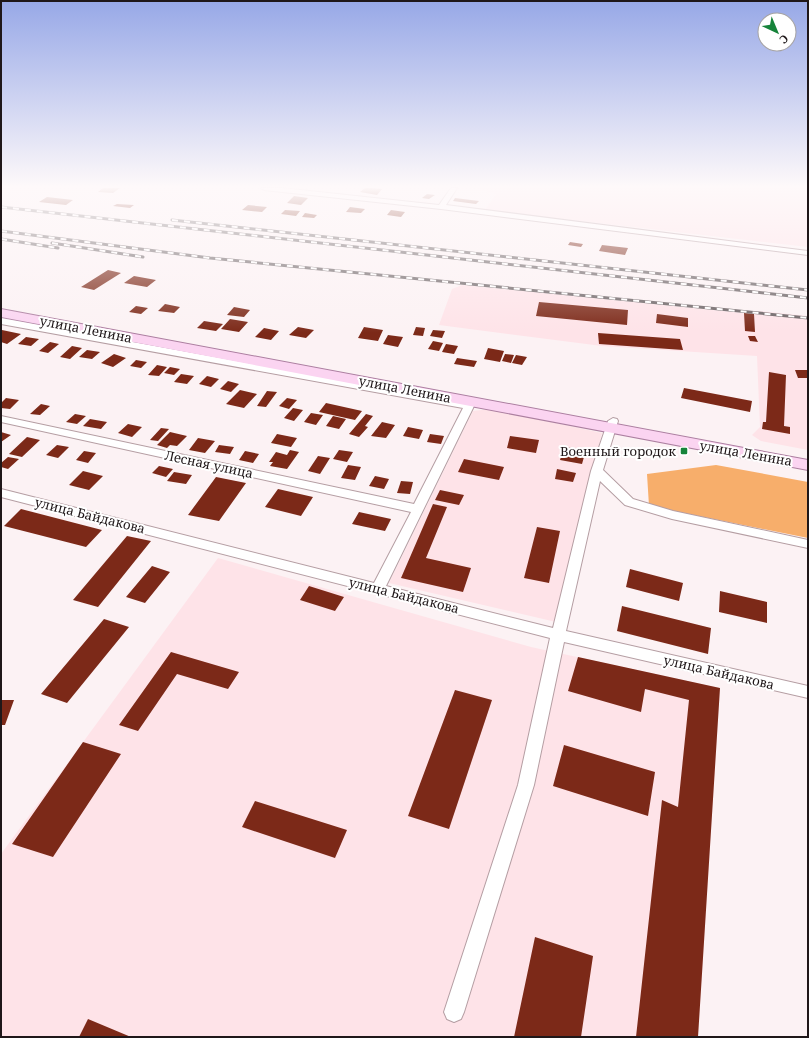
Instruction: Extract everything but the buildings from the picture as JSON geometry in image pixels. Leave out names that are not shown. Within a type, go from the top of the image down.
[{"type":"main road","name":"улица Ленина","points":[[1,307],[612,424],[808,464]]},
{"type":"main road","name":"улица Ленина","points":[[1,313],[612,424],[808,457]]},
{"type":"street","points":[[676,236],[808,253]]},
{"type":"street","name":"улица Ленина","points":[[1,321],[469,406],[417,509]]},
{"type":"street","name":"Лесная улица","points":[[1,419],[417,509]]},
{"type":"street","points":[[454,1012],[526,785],[558,635],[597,471],[612,424]]},
{"type":"street","points":[[597,471],[629,502],[672,515],[808,544]]},
{"type":"street","name":"улица Байдакова","points":[[1,493],[558,635],[808,692]]},
{"type":"street","points":[[378,589],[417,509]]},
{"type":"shaded area","points":[[716,236],[808,236],[808,247]]},
{"type":"shaded area","points":[[462,285],[742,313],[757,314],[759,311],[808,316],[808,450],[761,441],[752,435],[760,427],[757,356],[602,346],[439,325],[452,289]]},
{"type":"shaded area","points":[[490,409],[602,433],[556,622],[389,583],[473,411]]},
{"type":"shaded area","points":[[716,465],[808,482],[808,538],[649,506],[647,474]]},
{"type":"shaded area","points":[[218,558],[531,647],[720,688],[698,1037],[1,1037],[1,854]]},
{"type":"railway","points":[[43,236],[210,258],[808,318]]},
{"type":"railway","points":[[262,236],[808,298]]},
{"type":"railway","points":[[321,236],[808,290]]},
{"type":"railway","points":[[1,239],[58,248]]},
{"type":"railway","points":[[52,243],[143,257]]},
{"type":"place","name":"Военный городок","points":[[684,451]]}]
